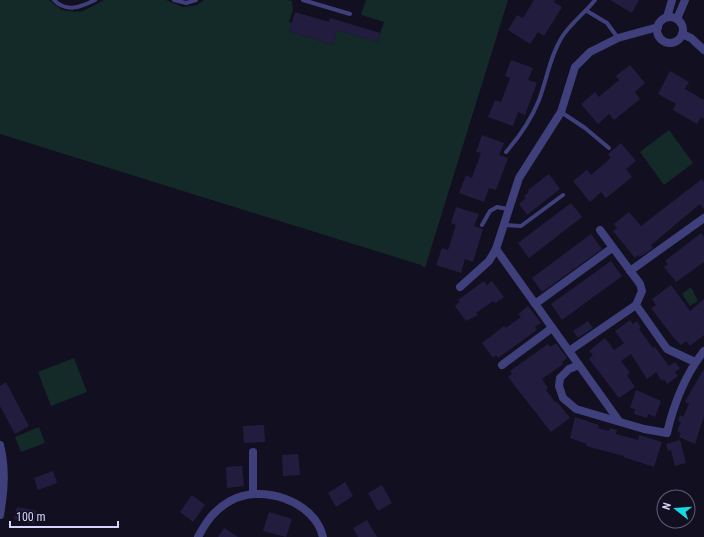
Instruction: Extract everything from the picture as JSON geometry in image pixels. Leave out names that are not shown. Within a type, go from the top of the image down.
[{"type":"street","points":[[667,17],[677,19],[683,27],[682,34],[673,42],[665,41],[659,35],[658,27],[661,21],[667,17],[672,0]]},
{"type":"street","points":[[677,19],[685,0]]},
{"type":"street","points":[[460,287],[489,261],[496,249],[519,178],[561,112],[575,67],[590,52],[618,38],[658,27]]},
{"type":"street","points":[[682,34],[690,38],[704,50]]},
{"type":"street","points":[[630,271],[704,218]]},
{"type":"street","points":[[569,350],[636,304],[642,291],[640,284],[600,230]]},
{"type":"street","points":[[535,304],[612,248]]},
{"type":"street","points":[[496,249],[619,421]]},
{"type":"street","points":[[636,304],[667,349],[695,362]]},
{"type":"street","points":[[502,365],[552,328]]},
{"type":"street","points":[[579,364],[569,369],[560,378],[559,386],[563,398],[576,409],[644,429],[667,433],[673,408],[695,362],[704,351]]},
{"type":"street","points":[[0,445],[4,465],[4,488],[0,515]]},
{"type":"street","points":[[253,452],[253,493]]},
{"type":"street","points":[[198,537],[210,516],[230,500],[253,493],[281,496],[302,507],[322,530],[323,537]]},
{"type":"lane","points":[[54,0],[59,5],[72,9],[95,0]]},
{"type":"lane","points":[[174,0],[186,3],[196,0]]},
{"type":"lane","points":[[303,0],[350,14]]},
{"type":"lane","points":[[506,152],[520,136],[531,116],[539,99],[551,59],[563,36],[587,11],[595,0]]},
{"type":"lane","points":[[587,11],[607,23],[618,38]]},
{"type":"lane","points":[[561,112],[585,128],[609,148]]},
{"type":"lane","points":[[504,225],[521,226],[563,195]]},
{"type":"lane","points":[[482,225],[490,211],[498,207],[509,209]]},
{"type":"green space","points":[[0,0],[49,0],[62,10],[75,12],[83,11],[104,0],[166,0],[183,7],[197,5],[204,0],[287,0],[292,1],[293,10],[289,22],[292,23],[289,31],[333,45],[337,30],[377,42],[384,22],[361,15],[366,0],[508,0],[425,268],[421,265],[0,134]]},
{"type":"green space","points":[[669,130],[693,163],[664,185],[640,152]]},
{"type":"green space","points":[[691,287],[698,301],[690,306],[682,294]]},
{"type":"green space","points":[[74,358],[87,392],[51,406],[38,372]]},
{"type":"green space","points":[[39,427],[45,443],[21,452],[15,437]]},
{"type":"building","points":[[534,0],[555,0],[554,2],[562,7],[544,36],[538,32],[530,44],[508,30],[517,15],[523,18]]},
{"type":"building","points":[[610,0],[639,0],[632,13]]},
{"type":"building","points":[[295,12],[329,22],[330,18],[380,33],[377,42],[337,30],[333,45],[289,31]]},
{"type":"building","points":[[511,60],[533,68],[528,80],[537,83],[525,115],[518,112],[513,126],[488,117],[495,100],[501,102],[510,78],[505,76]]},
{"type":"building","points":[[630,65],[645,83],[635,92],[640,99],[614,120],[609,114],[598,124],[581,104],[595,92],[599,97],[619,80],[616,76]]},
{"type":"building","points":[[670,71],[689,82],[685,89],[704,100],[704,119],[701,117],[697,124],[673,110],[676,104],[658,94]]},
{"type":"building","points":[[482,135],[504,143],[499,155],[508,158],[496,190],[489,188],[484,202],[459,193],[466,175],[472,178],[481,153],[476,152]]},
{"type":"building","points":[[621,143],[636,161],[626,169],[632,177],[606,198],[601,192],[590,202],[573,181],[587,170],[591,175],[611,158],[608,154]]},
{"type":"building","points":[[549,174],[560,189],[527,215],[519,204],[526,198],[524,196],[529,192],[528,190]]},
{"type":"building","points":[[702,179],[704,182],[704,209],[700,204],[651,245],[653,248],[643,255],[639,257],[638,255],[635,258],[613,231],[617,228],[614,224],[629,212],[641,226]]},
{"type":"building","points":[[571,203],[582,217],[529,258],[518,243]]},
{"type":"building","points":[[456,207],[479,214],[474,226],[483,229],[473,262],[465,259],[461,273],[436,265],[442,248],[448,250],[456,225],[451,223]]},
{"type":"building","points":[[701,233],[704,237],[704,262],[676,282],[664,267],[668,264],[665,261]]},
{"type":"building","points":[[591,234],[602,249],[542,292],[532,278]]},
{"type":"building","points":[[611,261],[622,276],[562,320],[551,304]]},
{"type":"building","points":[[484,281],[487,285],[492,281],[504,297],[495,303],[493,301],[476,313],[478,315],[466,321],[455,306],[460,302],[458,300]]},
{"type":"building","points":[[671,285],[690,311],[704,299],[704,335],[690,346],[686,341],[681,345],[651,308],[656,305],[652,299]]},
{"type":"building","points":[[528,306],[541,323],[535,327],[537,330],[498,358],[496,355],[493,358],[482,343],[504,326],[506,328],[521,317],[518,314]]},
{"type":"building","points":[[630,320],[633,324],[637,321],[641,327],[639,329],[669,366],[675,362],[680,368],[675,372],[678,376],[667,384],[664,379],[662,381],[656,372],[647,379],[631,354],[621,361],[630,373],[627,375],[635,387],[619,398],[589,359],[593,355],[589,351],[605,338],[614,350],[624,343],[615,331]]},
{"type":"building","points":[[588,321],[593,328],[578,338],[573,331]]},
{"type":"building","points":[[556,343],[567,358],[562,362],[563,364],[542,379],[548,388],[546,390],[570,418],[551,432],[508,377],[512,374],[510,371],[548,344],[550,347]]},
{"type":"building","points":[[704,369],[704,416],[695,444],[679,437],[681,433],[677,431],[681,422],[678,421],[680,415],[683,417],[689,404],[685,402]]},
{"type":"building","points":[[6,382],[29,426],[15,434],[0,406],[0,386]]},
{"type":"building","points":[[636,390],[661,401],[655,417],[648,414],[647,418],[634,414],[635,409],[630,408]]},
{"type":"building","points":[[575,417],[599,425],[598,428],[609,431],[610,428],[617,430],[616,434],[638,440],[639,435],[662,442],[654,467],[623,457],[624,456],[586,446],[587,444],[570,438]]},
{"type":"building","points":[[264,425],[265,442],[244,443],[243,426]]},
{"type":"building","points":[[680,440],[686,463],[675,466],[671,450],[668,451],[666,444]]},
{"type":"building","points":[[298,454],[300,475],[283,476],[282,455]]},
{"type":"building","points":[[242,466],[244,486],[227,488],[226,467]]},
{"type":"building","points":[[53,471],[57,483],[38,490],[34,478]]},
{"type":"building","points":[[345,482],[353,496],[336,507],[328,493]]},
{"type":"building","points":[[382,485],[392,503],[378,511],[368,493]]},
{"type":"building","points":[[192,495],[205,505],[193,522],[180,512]]},
{"type":"building","points":[[17,507],[37,511],[34,524],[14,519]]},
{"type":"building","points":[[269,512],[292,519],[286,537],[263,531]]},
{"type":"building","points":[[367,520],[377,537],[358,537],[353,528]]},
{"type":"building","points":[[224,528],[238,537],[218,537]]}]
